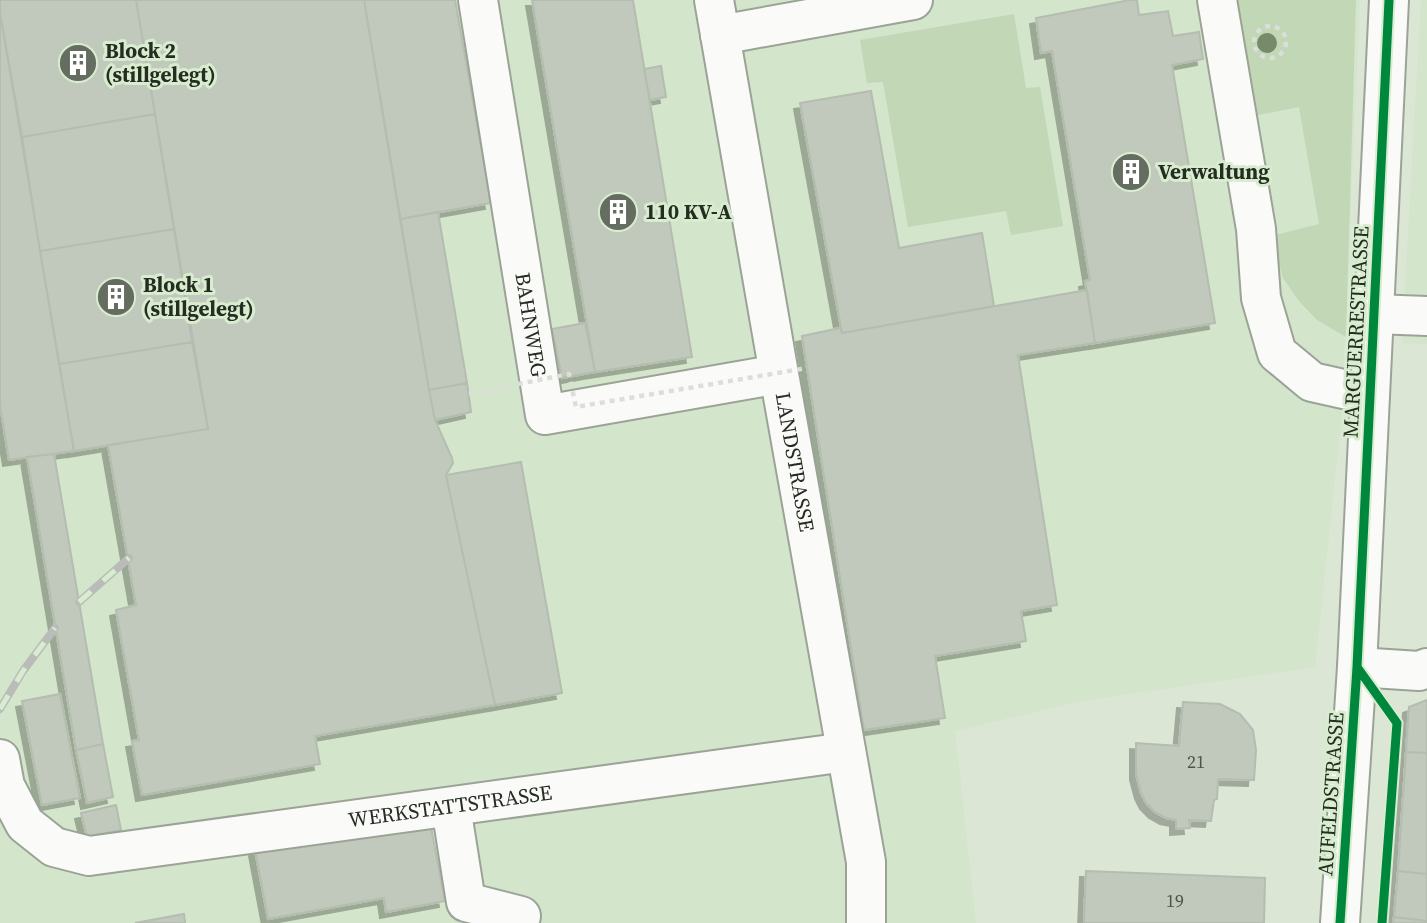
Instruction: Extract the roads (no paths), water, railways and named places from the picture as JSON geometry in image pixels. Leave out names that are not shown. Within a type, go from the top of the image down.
[{"type":"street","name":"BAHNWEG","points":[[478,0],[545,415],[793,371]]},
{"type":"street","points":[[717,17],[913,0]]},
{"type":"street","points":[[1217,0],[1256,229],[1261,298],[1278,354],[1312,382],[1370,395]]},
{"type":"street","name":"MARGUERRESTRASSE","points":[[1357,667],[1389,0]]},
{"type":"street","name":"LANDSTRASSE","points":[[717,17],[793,371],[846,752],[866,862],[866,923]]},
{"type":"street","points":[[1374,314],[1427,316]]},
{"type":"street","points":[[1357,667],[1419,671],[1427,668]]},
{"type":"street","name":"AUFELDSTRASSE","points":[[1340,923],[1357,667]]},
{"type":"street","name":"WERKSTATTSTRASSE","points":[[0,759],[5,786],[25,824],[54,847],[89,856],[846,752]]},
{"type":"street","points":[[451,807],[466,902],[521,916]]},
{"type":"railway","points":[[79,602],[129,558]]},
{"type":"railway","points":[[0,709],[23,671],[55,628]]},
{"type":"place","name":"Block 2 (stillgelegt)","points":[[78,63]]},
{"type":"place","name":"Verwaltung","points":[[1131,172]]},
{"type":"place","name":"110 KV-A","points":[[618,212]]},
{"type":"place","name":"Block 1 (stillgelegt)","points":[[116,297]]}]
